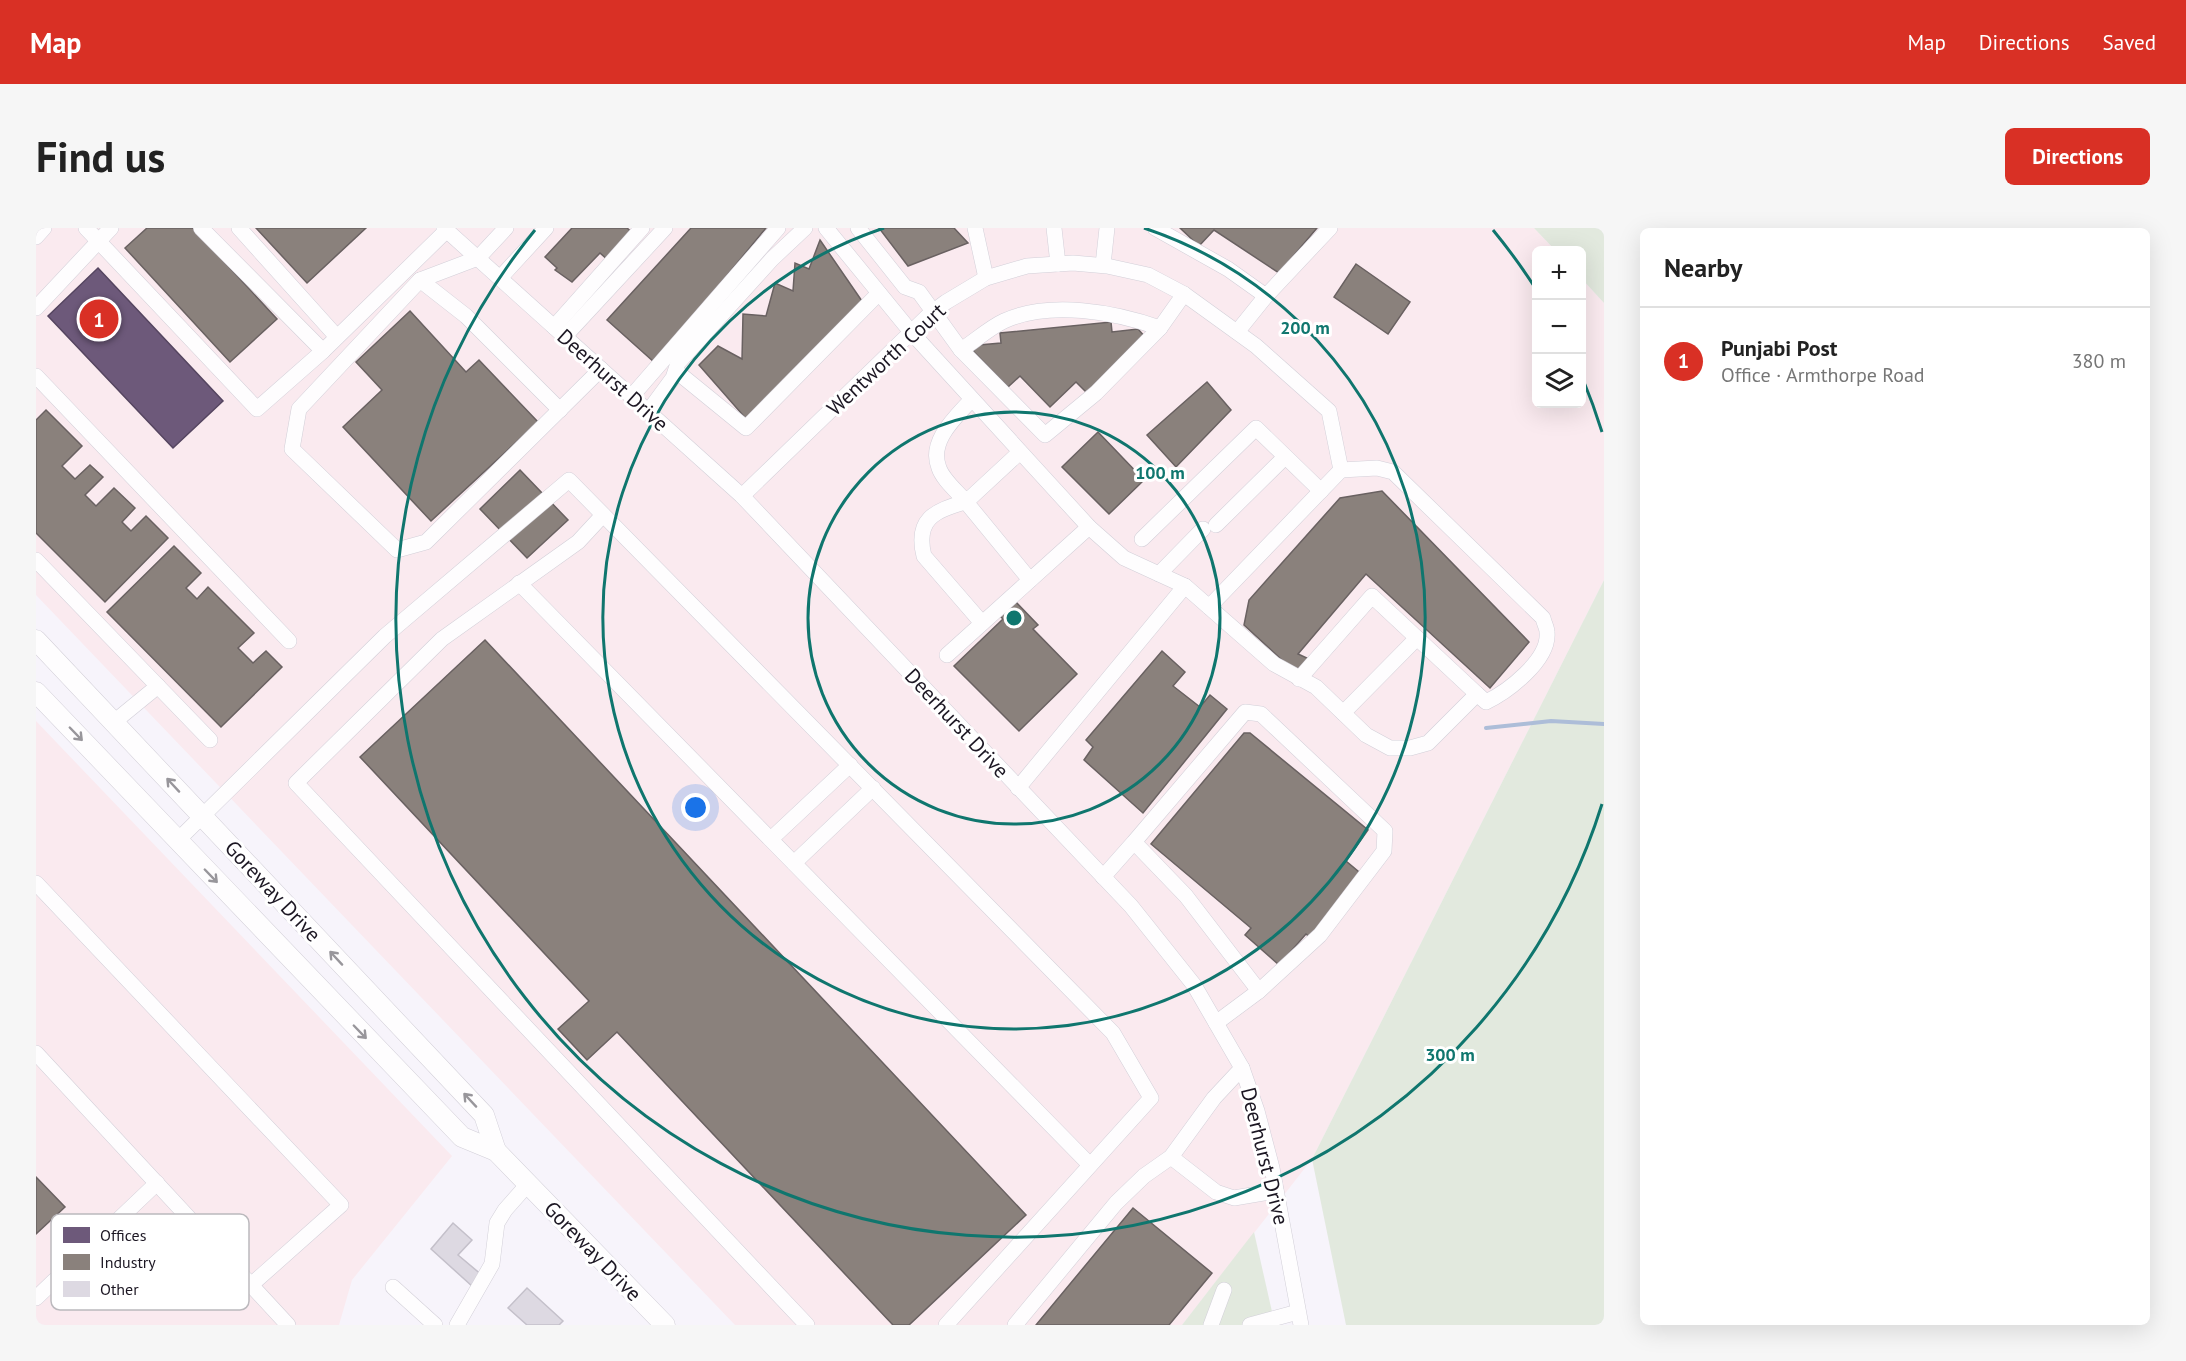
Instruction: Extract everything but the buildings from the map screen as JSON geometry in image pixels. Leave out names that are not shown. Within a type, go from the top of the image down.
[{"type":"main road","name":"Goreway Drive","points":[[36,640],[484,1115],[496,1151]]},
{"type":"main road","name":"Goreway Drive","points":[[36,692],[462,1137],[496,1151],[665,1325]]},
{"type":"street","points":[[36,237],[44,228]]},
{"type":"street","points":[[86,228],[100,240],[257,410],[323,351],[446,229]]},
{"type":"street","points":[[36,308],[111,228]]},
{"type":"street","points":[[201,228],[323,351]]},
{"type":"street","points":[[239,228],[337,337]]},
{"type":"street","points":[[506,228],[478,258],[420,280],[299,410],[292,448],[397,550],[426,542],[601,369]]},
{"type":"street","points":[[500,278],[546,228]]},
{"type":"street","points":[[559,331],[642,228]]},
{"type":"street","points":[[559,331],[665,228]]},
{"type":"street","points":[[631,397],[778,228]]},
{"type":"street","points":[[648,412],[673,378],[678,363],[771,259],[805,228]]},
{"type":"street","points":[[826,228],[911,333],[1089,527],[1124,558],[1185,586],[1274,664],[1316,687],[1366,735],[1390,748],[1410,748],[1428,743],[1477,694]]},
{"type":"street","points":[[858,228],[905,287],[919,292],[962,350],[1045,435],[1096,393],[1160,328],[1184,294]]},
{"type":"street","points":[[975,228],[986,278]]},
{"type":"street","points":[[1054,228],[1058,264]]},
{"type":"street","points":[[1103,265],[1107,228]]},
{"type":"street","points":[[1155,228],[1228,268],[1266,296]]},
{"type":"street","points":[[1237,332],[1266,296],[1330,228]]},
{"type":"street","name":"Deerhurst Drive","points":[[446,229],[742,496],[1131,906],[1194,985],[1242,1068],[1257,1111],[1276,1191],[1300,1318]]},
{"type":"street","name":"Wentworth Court","points":[[742,496],[933,312],[986,278],[1027,266],[1058,264],[1103,265],[1148,275],[1184,294],[1237,332],[1329,411],[1341,470]]},
{"type":"street","points":[[420,280],[466,316],[560,410]]},
{"type":"street","points":[[676,371],[746,428],[879,293]]},
{"type":"street","points":[[962,350],[1005,321],[1039,313],[1094,310],[1129,317],[1160,328]]},
{"type":"street","points":[[36,376],[289,641]]},
{"type":"street","points":[[972,399],[940,437],[937,460],[939,470],[1030,580]]},
{"type":"street","points":[[1142,539],[1256,428],[1321,491]]},
{"type":"street","points":[[982,623],[924,556],[920,542],[922,528],[941,508],[966,502],[1020,452]]},
{"type":"street","points":[[1159,574],[1285,456]]},
{"type":"street","points":[[1209,607],[1341,470],[1377,468],[1393,472],[1542,618],[1548,632],[1546,645],[1526,674],[1506,692],[1486,702],[1372,596],[1299,679]]},
{"type":"street","points":[[178,840],[385,636],[569,480],[1113,1034],[1151,1098],[974,1297],[946,1325]]},
{"type":"street","points":[[603,515],[578,542],[442,639],[296,783],[807,1325]]},
{"type":"street","points":[[947,655],[1089,527]]},
{"type":"street","points":[[36,560],[210,740]]},
{"type":"street","points":[[519,583],[1090,1165]]},
{"type":"street","points":[[1018,788],[1185,586]]},
{"type":"street","points":[[1343,713],[1417,638]]},
{"type":"street","points":[[114,722],[158,686]]},
{"type":"street","points":[[1102,877],[1245,712],[1261,714],[1385,831],[1384,851],[1320,935],[1259,991],[1216,1023]]},
{"type":"street","points":[[771,839],[850,765]]},
{"type":"street","points":[[794,863],[873,788]]},
{"type":"street","points":[[1134,842],[1186,896],[1259,991]]},
{"type":"street","points":[[36,883],[341,1205],[251,1285],[288,1325]]},
{"type":"street","points":[[36,1053],[185,1214]]},
{"type":"street","points":[[1015,1325],[1116,1203],[1144,1176],[1171,1157],[1214,1098],[1242,1068]]},
{"type":"street","points":[[1171,1157],[1216,1192],[1234,1198],[1276,1191]]},
{"type":"street","points":[[124,1214],[156,1183]]},
{"type":"street","points":[[458,1325],[492,1264],[497,1223],[505,1210],[528,1184]]},
{"type":"street","points":[[36,1298],[51,1284]]},
{"type":"street","points":[[393,1287],[435,1325]]},
{"type":"street","points":[[1211,1325],[1224,1290]]},
{"type":"street","points":[[1250,1325],[1300,1318]]},
{"type":"shaded area","points":[[36,228],[1534,228],[1551,246],[1532,246],[1532,408],[1586,408],[1586,283],[1604,303],[1604,580],[1312,1159],[1182,1325],[735,1325],[36,595]]},
{"type":"shaded area","points":[[1534,228],[1604,228],[1604,303],[1586,283],[1586,246],[1551,246]]},
{"type":"shaded area","points":[[1604,580],[1604,1325],[1346,1325],[1312,1159]]},
{"type":"shaded area","points":[[36,721],[452,1156],[352,1280],[339,1325],[36,1325]]},
{"type":"shaded area","points":[[1254,1232],[1275,1325],[1182,1325]]},
{"type":"waterway","points":[[1486,728],[1551,721],[1604,724]]},
{"type":"place","name":"Punjabi Post","points":[[99,319]]}]
